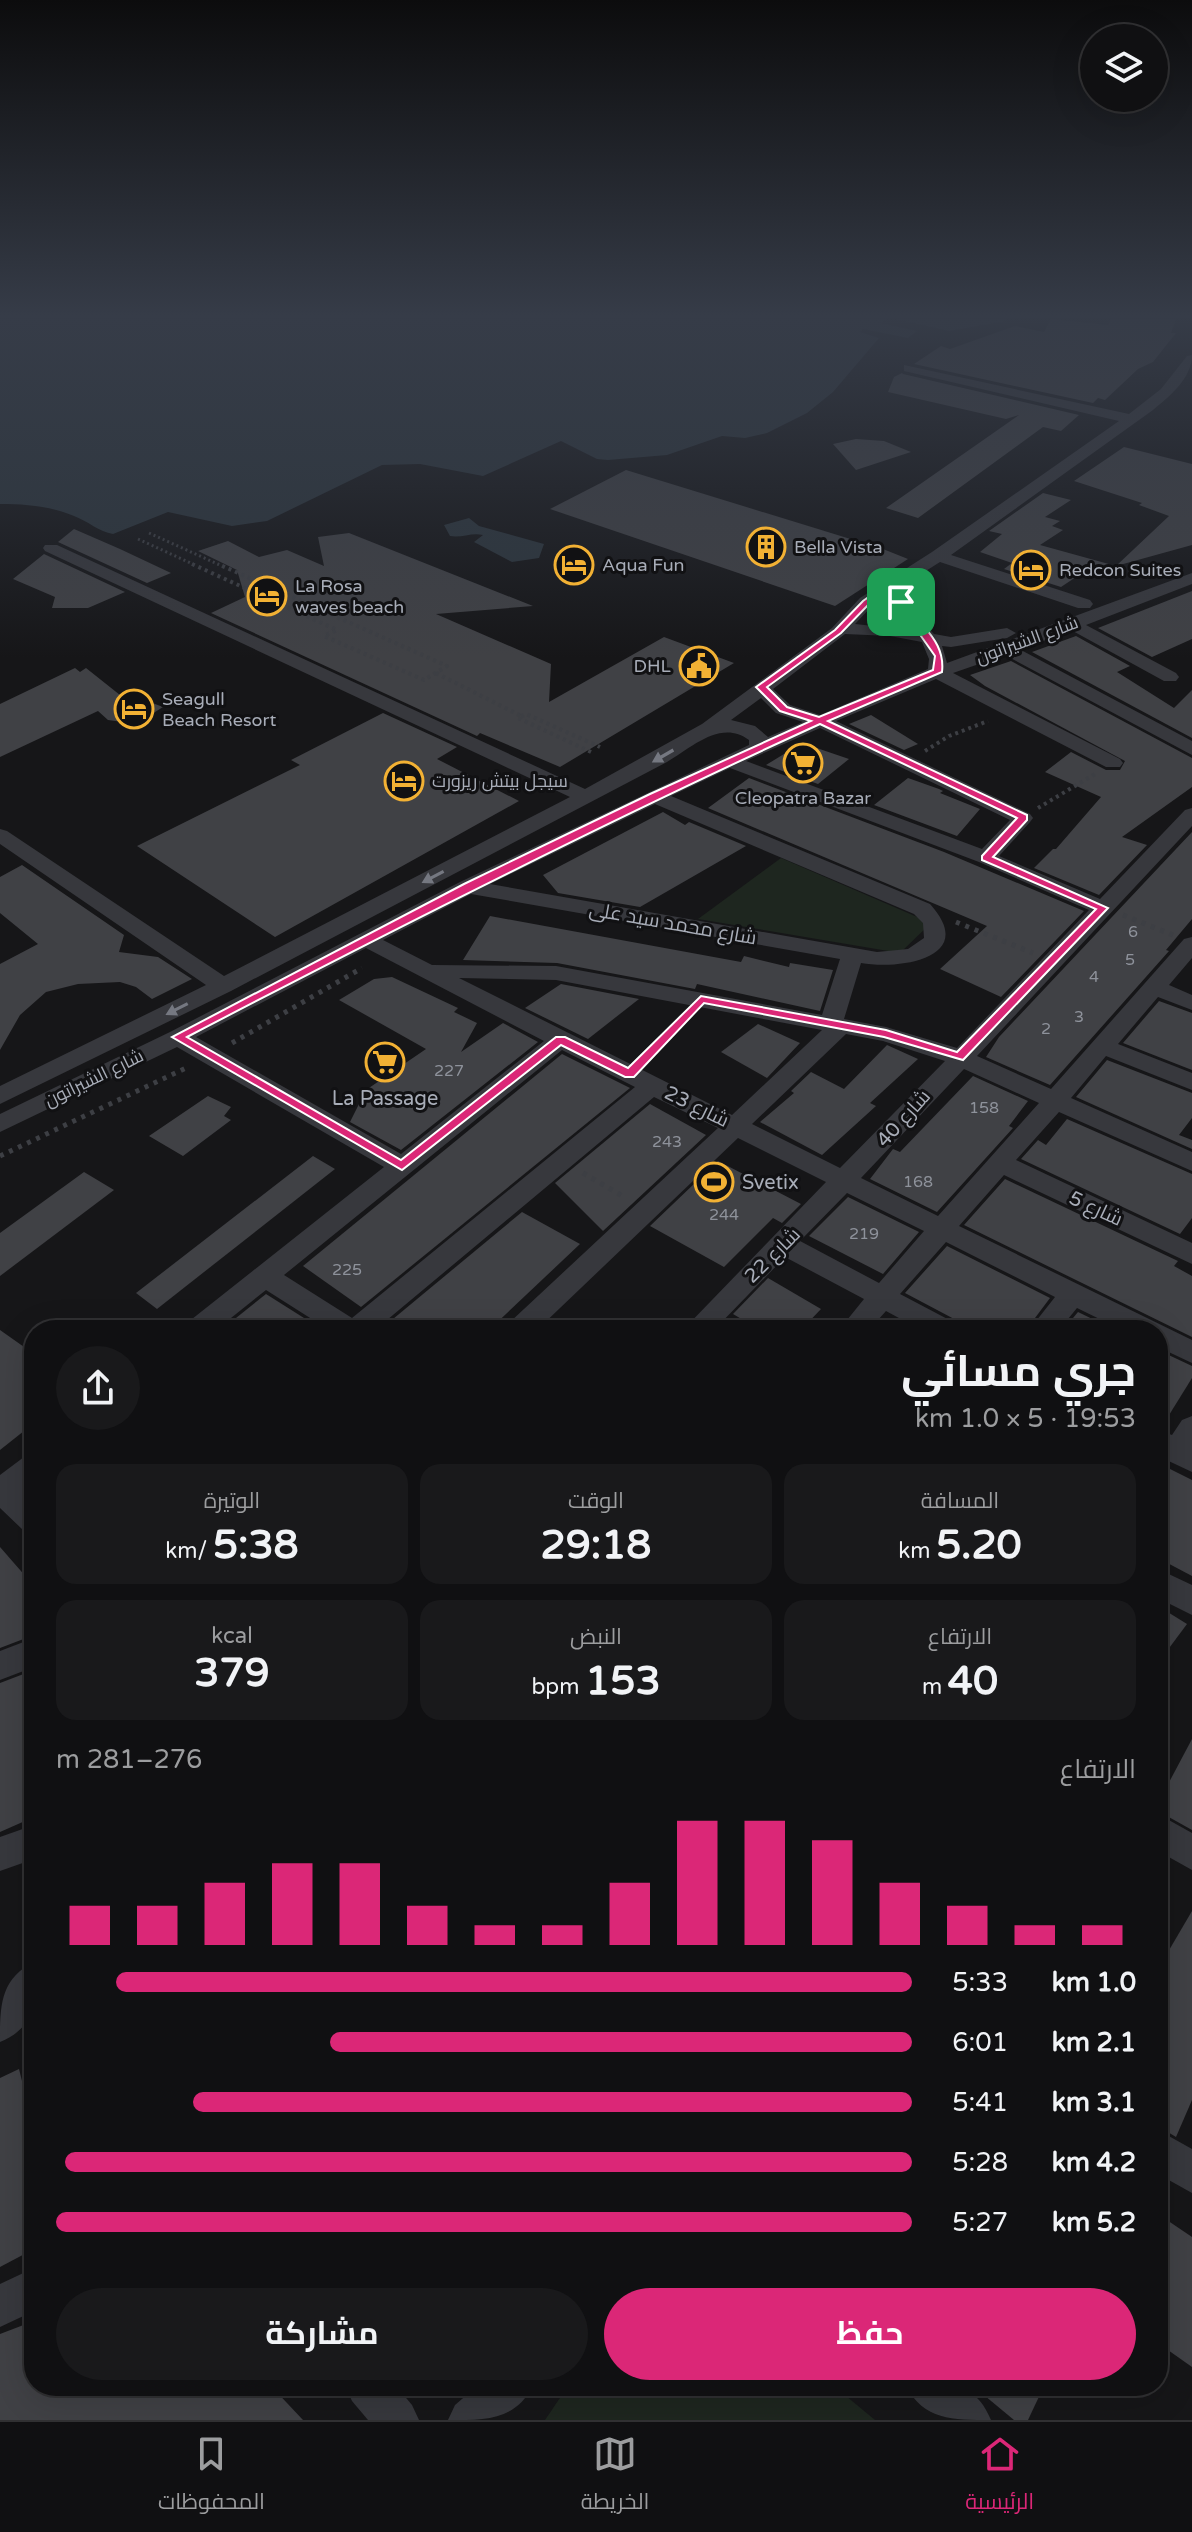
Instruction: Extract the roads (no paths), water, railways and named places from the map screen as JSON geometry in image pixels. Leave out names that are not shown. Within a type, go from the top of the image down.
[{"type":"street","name":"شارع الشيراتون","points":[[0,1096],[223,986],[585,797],[709,728],[840,629],[866,602],[938,556],[1113,432]]},
{"type":"street","points":[[51,548],[387,702],[585,797]]},
{"type":"street","points":[[938,556],[1084,604]]},
{"type":"street","name":"شارع الشيراتون","points":[[840,629],[890,631],[951,642],[988,638],[1192,563]]},
{"type":"street","points":[[902,577],[901,602],[939,656],[937,672],[1113,763]]},
{"type":"street","name":"شارع الشيراتون","points":[[0,1124],[178,1037],[468,887],[729,761],[937,672],[1192,578]]},
{"type":"street","points":[[1072,624],[1170,677]]},
{"type":"street","points":[[1006,649],[1192,749]]},
{"type":"street","points":[[761,687],[783,709],[820,721],[1023,818],[986,858]]},
{"type":"street","points":[[709,728],[728,725],[747,729],[759,738],[759,749]]},
{"type":"street","points":[[729,761],[986,858],[1103,908]]},
{"type":"street","name":"شارع محمد سيد على","points":[[468,887],[877,959],[901,959],[928,948],[936,935],[936,928],[922,909],[653,796]]},
{"type":"street","name":"شارع 40","points":[[847,1180],[959,1057],[1192,814]]},
{"type":"street","points":[[0,835],[223,986]]},
{"type":"street","name":"شارع 23","points":[[367,940],[560,1040],[738,1125],[1127,1320]]},
{"type":"street","points":[[862,1320],[1154,987],[1185,940]]},
{"type":"street","points":[[530,1320],[738,1125],[835,1026],[852,955]]},
{"type":"street","points":[[430,971],[556,973],[886,1034],[959,1057],[1053,1102],[1192,1162]]},
{"type":"street","points":[[1154,987],[1192,1003]]},
{"type":"street","points":[[178,1037],[402,1166]]},
{"type":"street","points":[[209,1320],[560,1040]]},
{"type":"street","points":[[1102,1046],[1192,1082]]},
{"type":"street","points":[[365,1320],[561,1160],[641,1079]]},
{"type":"street","name":"شارع 5","points":[[1000,1163],[1192,1254]]},
{"type":"street","name":"شارع 22","points":[[707,1320],[847,1180]]},
{"type":"street","points":[[783,1244],[926,1320]]},
{"type":"street","points":[[263,1275],[337,1320]]},
{"type":"street","points":[[1051,1320],[1074,1293]]},
{"type":"street","points":[[1168,1340],[1192,1352]]},
{"type":"street","points":[[10,1502],[24,1480]]},
{"type":"street","points":[[1168,1588],[1192,1601]]},
{"type":"street","points":[[0,1666],[24,1656]]},
{"type":"street","points":[[1168,1837],[1192,1853]]},
{"type":"street","points":[[0,1854],[24,1846]]},
{"type":"street","points":[[0,2023],[24,1996]]},
{"type":"street","points":[[1168,2157],[1192,2173]]},
{"type":"street","points":[[0,2306],[24,2294]]},
{"type":"street","points":[[376,2396],[397,2420]]},
{"type":"street","points":[[470,2420],[499,2396]]},
{"type":"street","points":[[940,2396],[969,2420]]},
{"type":"place","name":"Bella Vista","points":[[766,547]]},
{"type":"place","name":"Aqua Fun","points":[[574,565]]},
{"type":"place","name":"Redcon Suites","points":[[1031,570]]},
{"type":"place","name":"La Rosa waves beach","points":[[267,596]]},
{"type":"place","name":"DHL","points":[[699,666]]},
{"type":"place","name":"Seagull Beach Resort","points":[[134,709]]},
{"type":"place","name":"Cleopatra Bazar","points":[[803,763]]},
{"type":"place","name":"سيجل بيتش ريزورت","points":[[404,781]]},
{"type":"place","name":"La Passage","points":[[385,1062]]},
{"type":"place","name":"Svetix","points":[[714,1182]]}]
